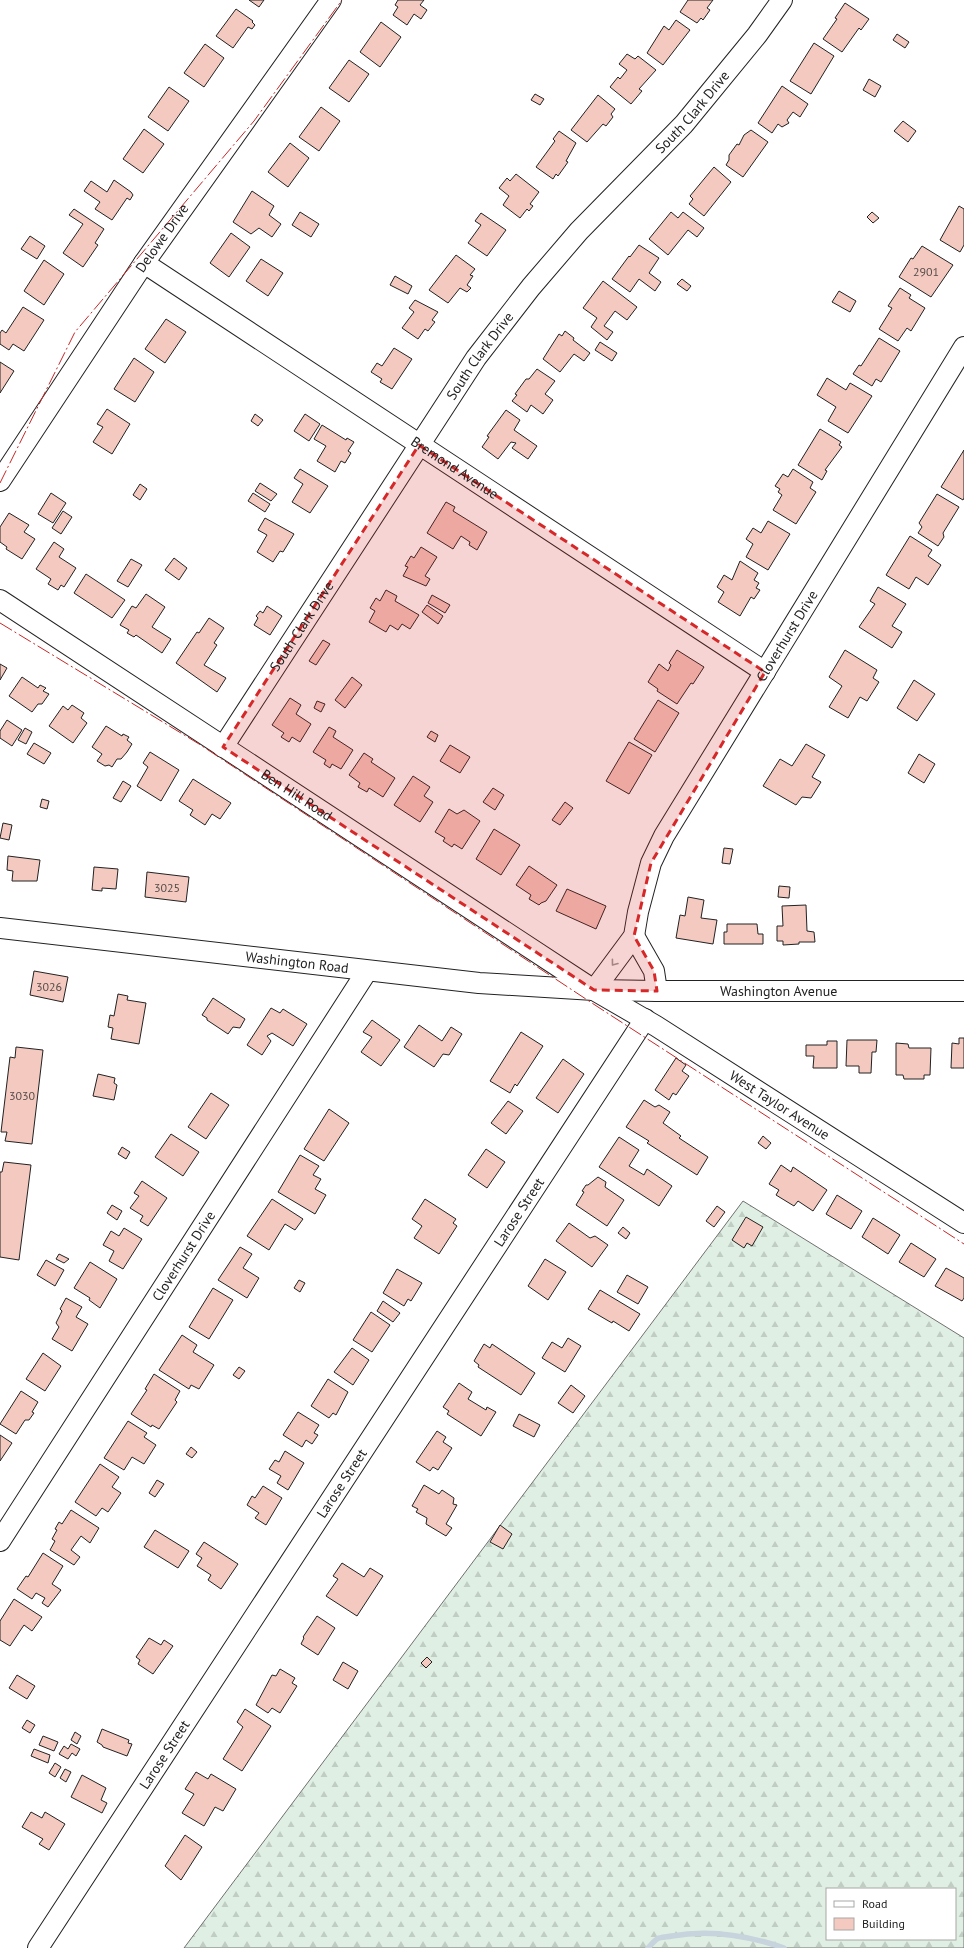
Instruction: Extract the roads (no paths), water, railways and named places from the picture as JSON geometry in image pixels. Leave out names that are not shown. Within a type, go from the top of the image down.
[{"type":"street","name":"Delowe Drive","points":[[0,481],[144,264],[330,0]]},
{"type":"street","name":"South Clark Drive","points":[[223,747],[476,358],[531,287],[579,231],[684,124],[757,35],[782,0]]},
{"type":"street","name":"Bremond Avenue","points":[[144,264],[765,672]]},
{"type":"street","name":"Cloverhurst Drive","points":[[594,990],[634,936],[638,912],[651,862],[664,836],[964,347]]},
{"type":"street","name":"Ben Hill Road","points":[[0,600],[594,990]]},
{"type":"street","name":"Washington Road","points":[[0,928],[367,971],[479,982],[594,990]]},
{"type":"street","points":[[634,936],[654,970],[657,991]]},
{"type":"street","name":"Cloverhurst Drive","points":[[0,1541],[6,1520],[367,971]]},
{"type":"street","name":"Washington Avenue","points":[[594,990],[964,991]]},
{"type":"street","name":"West Taylor Avenue","points":[[594,990],[645,1019],[964,1223]]},
{"type":"street","name":"Larose Street","points":[[38,1948],[645,1019]]},
{"type":"waterway","points":[[648,1948],[660,1938],[700,1933],[728,1934],[770,1943],[784,1948]]}]
